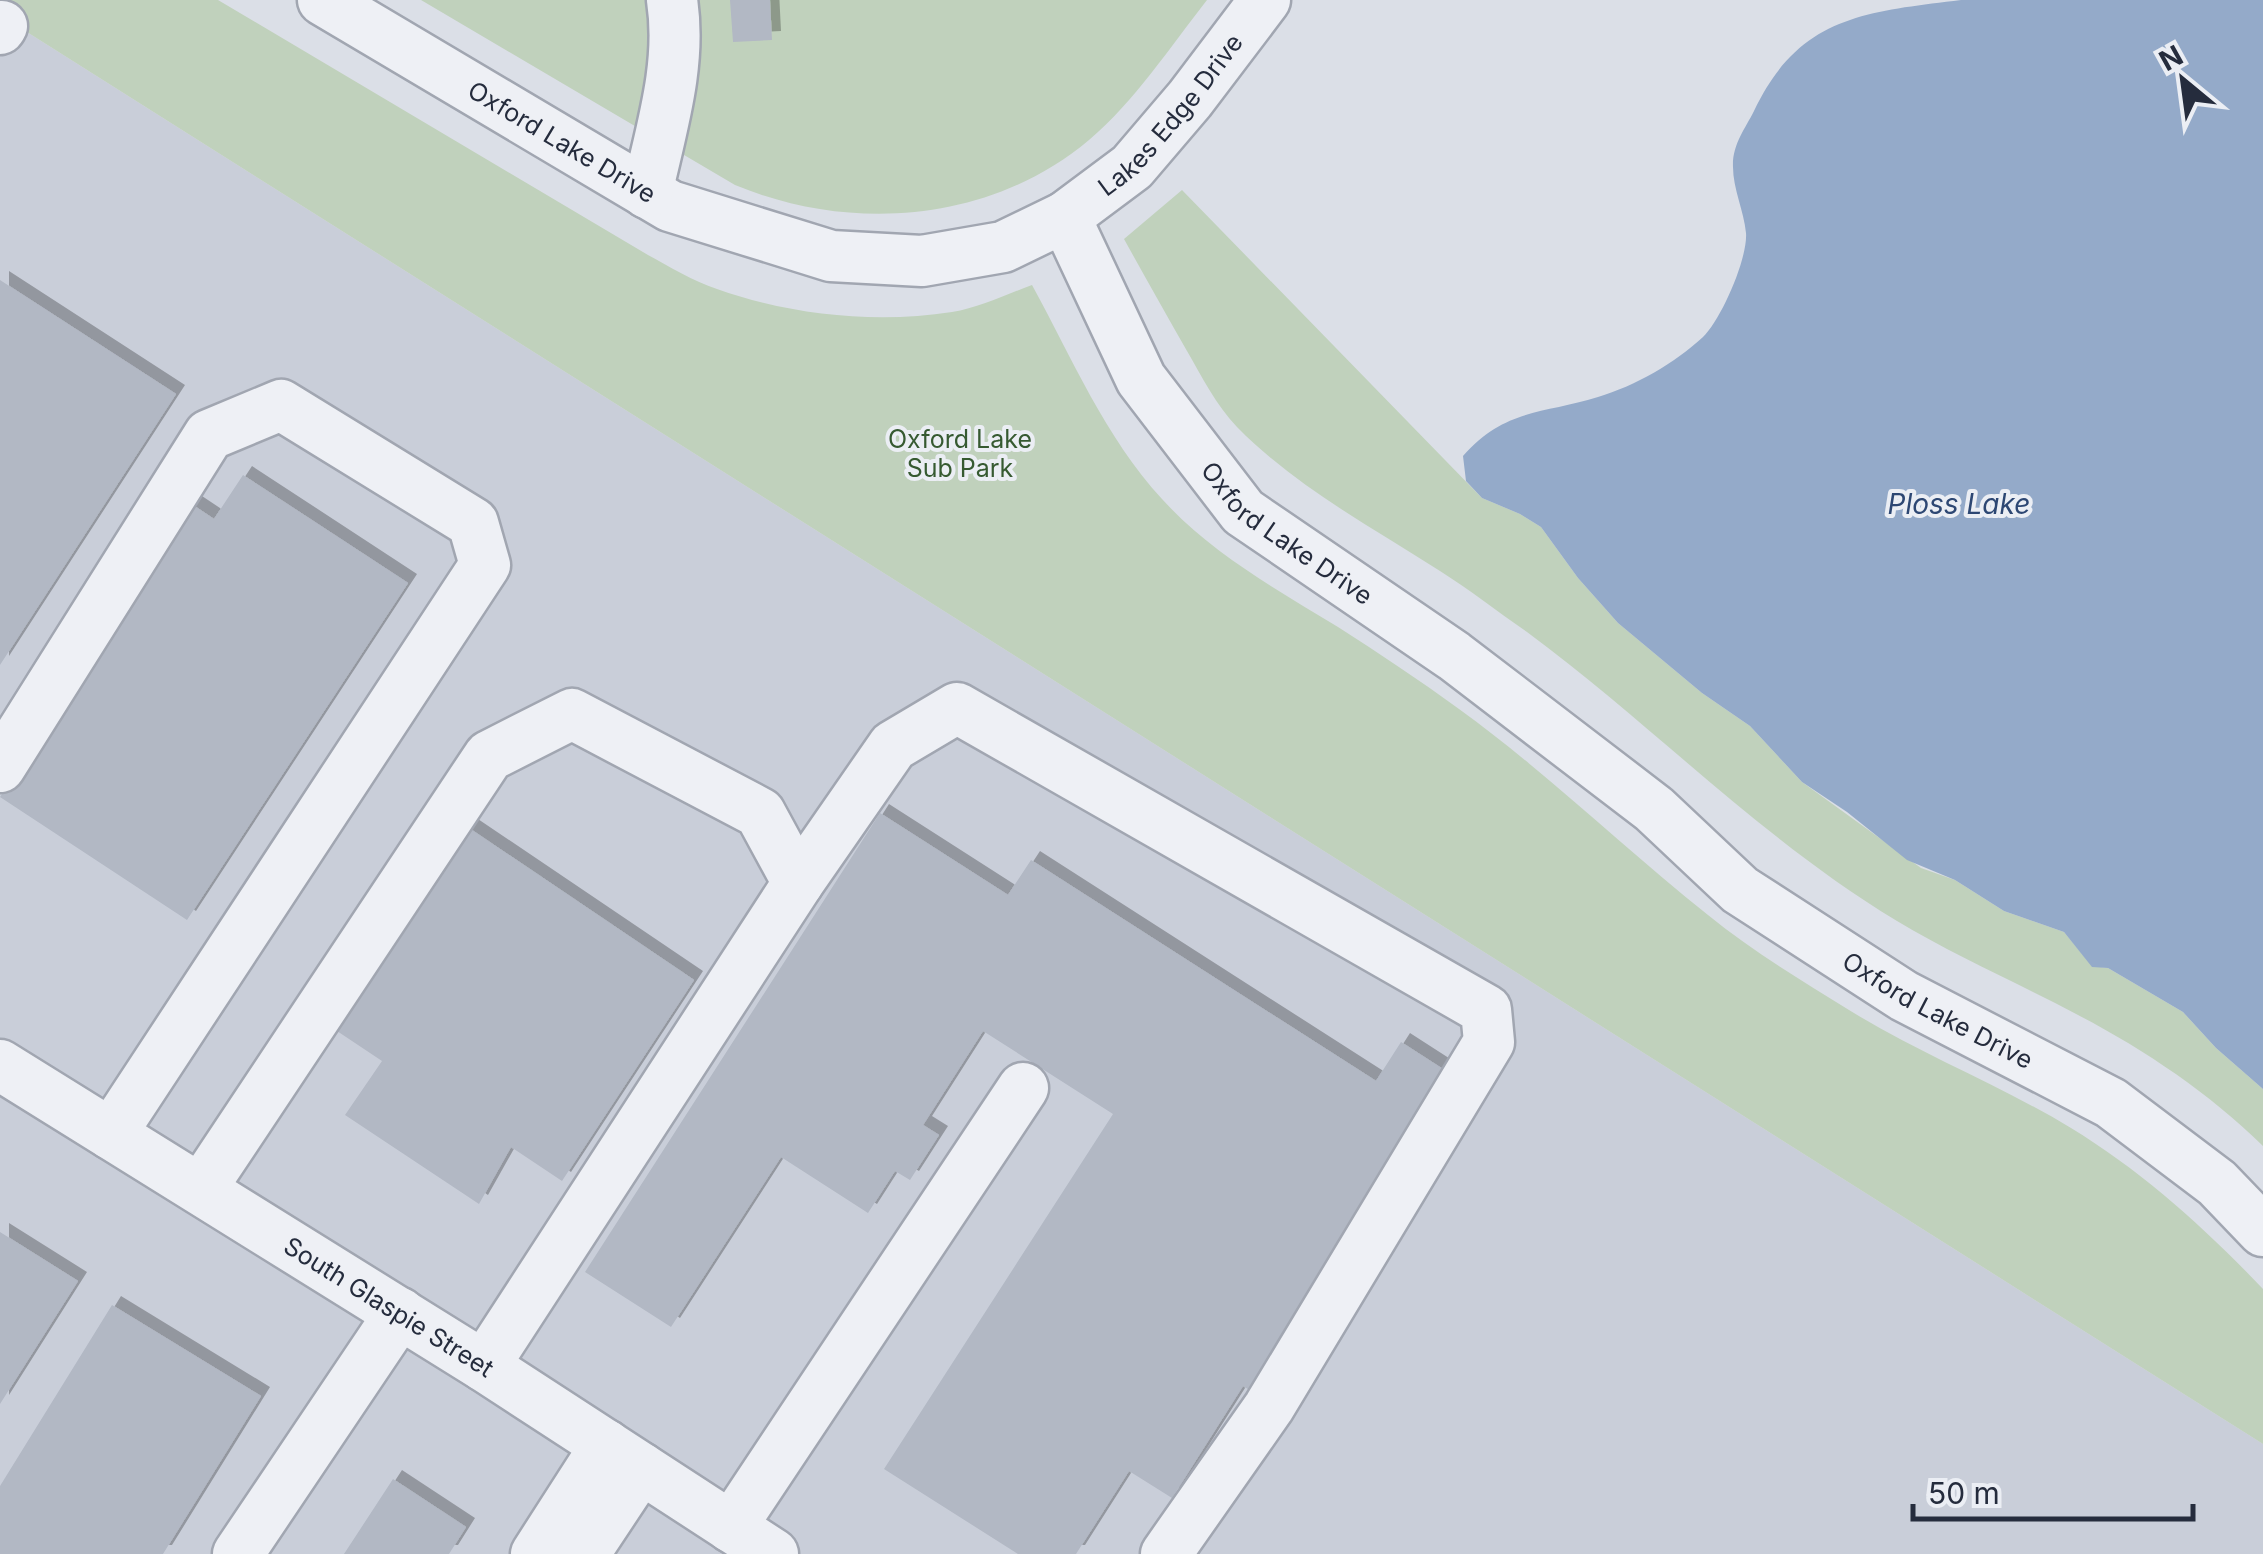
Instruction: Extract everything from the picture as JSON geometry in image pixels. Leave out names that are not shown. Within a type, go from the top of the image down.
[{"type":"street","name":"Oxford Lake Drive","points":[[323,0],[670,206],[831,256],[922,261],[1003,248],[1065,217],[1141,379],[1243,512],[1454,656],[1654,809],[1740,890],[1904,996],[2111,1103],[2217,1183],[2263,1232]]},
{"type":"street","points":[[647,193],[675,60],[672,0]]},
{"type":"street","name":"Lakes Edge Drive","points":[[1065,217],[1132,166],[1190,99],[1264,0]]},
{"type":"street","points":[[0,767],[209,435],[281,405],[473,523],[486,566],[111,1134]]},
{"type":"street","points":[[484,1366],[798,882],[892,746],[956,708],[1486,1010],[1489,1042],[1269,1407],[1166,1554]]},
{"type":"street","points":[[201,1189],[488,756],[572,714],[760,814],[798,882]]},
{"type":"street","name":"South Glaspie Street","points":[[0,1066],[484,1366],[773,1554]]},
{"type":"street","points":[[731,1527],[1023,1088]]},
{"type":"street","points":[[238,1554],[400,1313]]},
{"type":"street","points":[[536,1554],[623,1456]]},
{"type":"street","points":[[584,1554],[623,1456]]},
{"type":"shaded area","points":[[0,15],[2263,1444],[2263,1554],[0,1554]]},
{"type":"green space","name":"Oxford Lake Sub Park","points":[[0,0],[218,0],[648,255],[699,282],[745,298],[833,315],[923,316],[962,310],[1032,285],[1123,450],[1162,499],[1202,537],[1459,709],[1759,953],[1876,1026],[2098,1145],[2148,1182],[2219,1244],[2263,1289],[2263,1444],[0,15]]},
{"type":"green space","points":[[421,0],[1207,0],[1122,108],[1089,140],[1050,168],[1008,189],[964,203],[918,212],[872,214],[825,210],[735,185]]},
{"type":"green space","points":[[1182,190],[1482,498],[1541,527],[1578,578],[1618,623],[1702,693],[1750,726],[1802,782],[1921,868],[1955,880],[2004,911],[2064,932],[2092,966],[2108,968],[2183,1012],[2216,1048],[2263,1089],[2263,1146],[2198,1090],[2128,1043],[1919,934],[1848,889],[1800,855],[1527,632],[1309,487],[1260,449],[1216,400],[1124,239]]},
{"type":"water","name":"Ploss Lake","points":[[1961,0],[2263,0],[2263,1089],[2216,1048],[2183,1012],[2108,968],[2092,967],[2064,932],[2004,911],[1955,880],[1907,860],[1802,782],[1750,726],[1702,693],[1618,623],[1578,578],[1541,527],[1482,498],[1466,481],[1463,456],[1494,429],[1526,415],[1626,387],[1680,356],[1710,329],[1732,288],[1745,244],[1745,225],[1733,175],[1735,152],[1772,79],[1792,55],[1814,37],[1865,15]]},
{"type":"building","points":[[730,0],[770,0],[772,40],[733,42]]},
{"type":"building","points":[[0,280],[176,394],[0,665]]},
{"type":"building","points":[[243,475],[408,583],[187,920],[0,797],[193,505],[214,519]]},
{"type":"building","points":[[880,813],[1008,895],[1031,860],[1376,1081],[1401,1042],[1446,1071],[1334,1246],[1352,1257],[1262,1398],[1243,1386],[1172,1498],[1129,1471],[1076,1554],[1018,1554],[884,1469],[1113,1114],[983,1031],[923,1125],[939,1135],[910,1180],[895,1171],[868,1213],[781,1157],[671,1327],[585,1272]]},
{"type":"building","points":[[466,826],[694,980],[562,1181],[511,1147],[479,1204],[345,1115],[382,1061],[334,1029]]},
{"type":"building","points":[[0,1232],[78,1281],[0,1404]]},
{"type":"building","points":[[112,1305],[261,1396],[163,1554],[0,1554],[0,1486]]},
{"type":"building","points":[[393,1479],[466,1527],[449,1554],[344,1554]]}]
